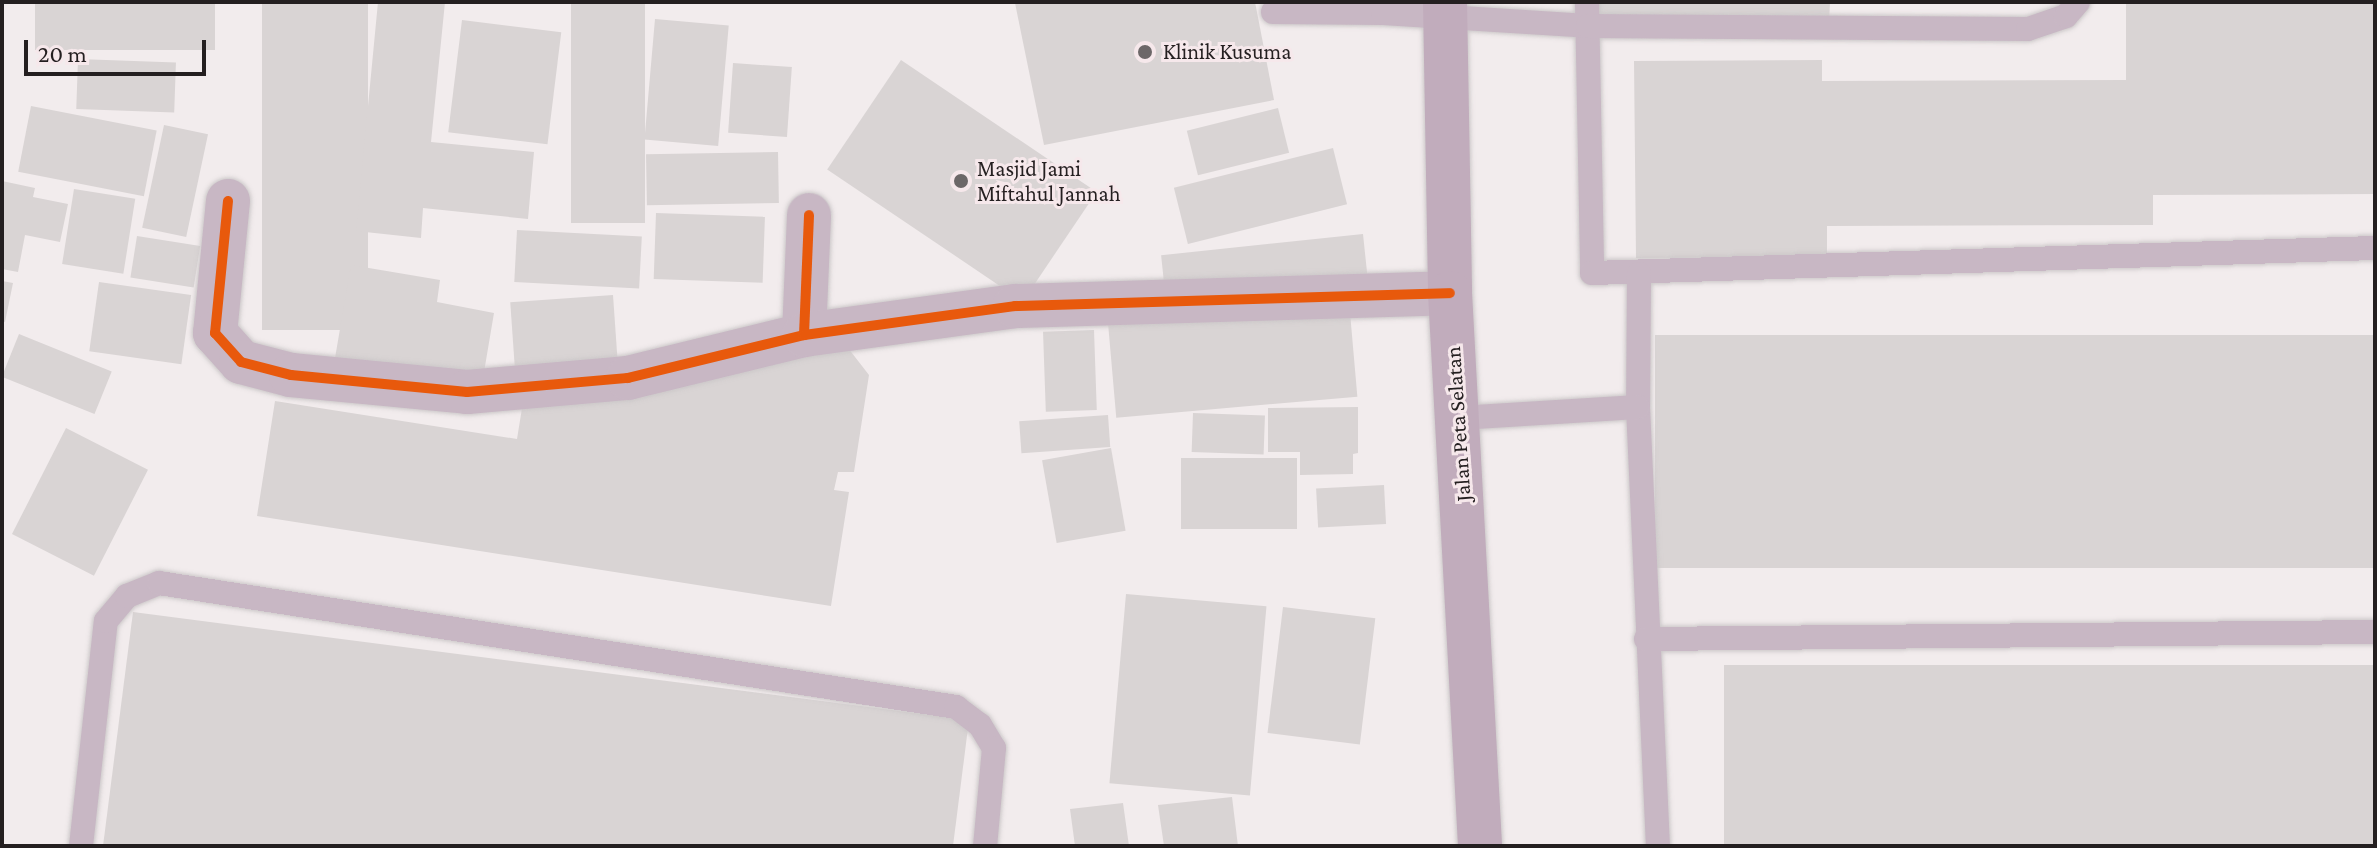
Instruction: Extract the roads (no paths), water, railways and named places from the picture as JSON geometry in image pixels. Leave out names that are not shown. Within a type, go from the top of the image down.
[{"type":"main road","name":"Jalan Peta Selatan","points":[[1444,9],[1450,293],[1480,846]]},
{"type":"street","points":[[228,201],[215,333],[241,362],[291,375],[467,392],[628,378],[804,335],[1015,306],[1450,293]]},
{"type":"street","points":[[804,335],[809,215]]},
{"type":"lane","points":[[1273,12],[1444,9],[2028,29],[2066,16],[2078,2]]},
{"type":"lane","points":[[1587,14],[1592,273],[1639,274],[2375,248]]},
{"type":"lane","points":[[1639,274],[1638,407],[1646,639],[1658,846]]},
{"type":"lane","points":[[1459,418],[1638,407]]},
{"type":"lane","points":[[81,846],[106,621],[127,596],[159,583],[956,707],[980,725],[994,748],[985,846]]},
{"type":"lane","points":[[1646,639],[2375,632]]},
{"type":"place","name":"Klinik Kusuma","points":[[1145,52]]},
{"type":"place","name":"Masjid Jami Miftahul Jannah","points":[[961,181]]}]
